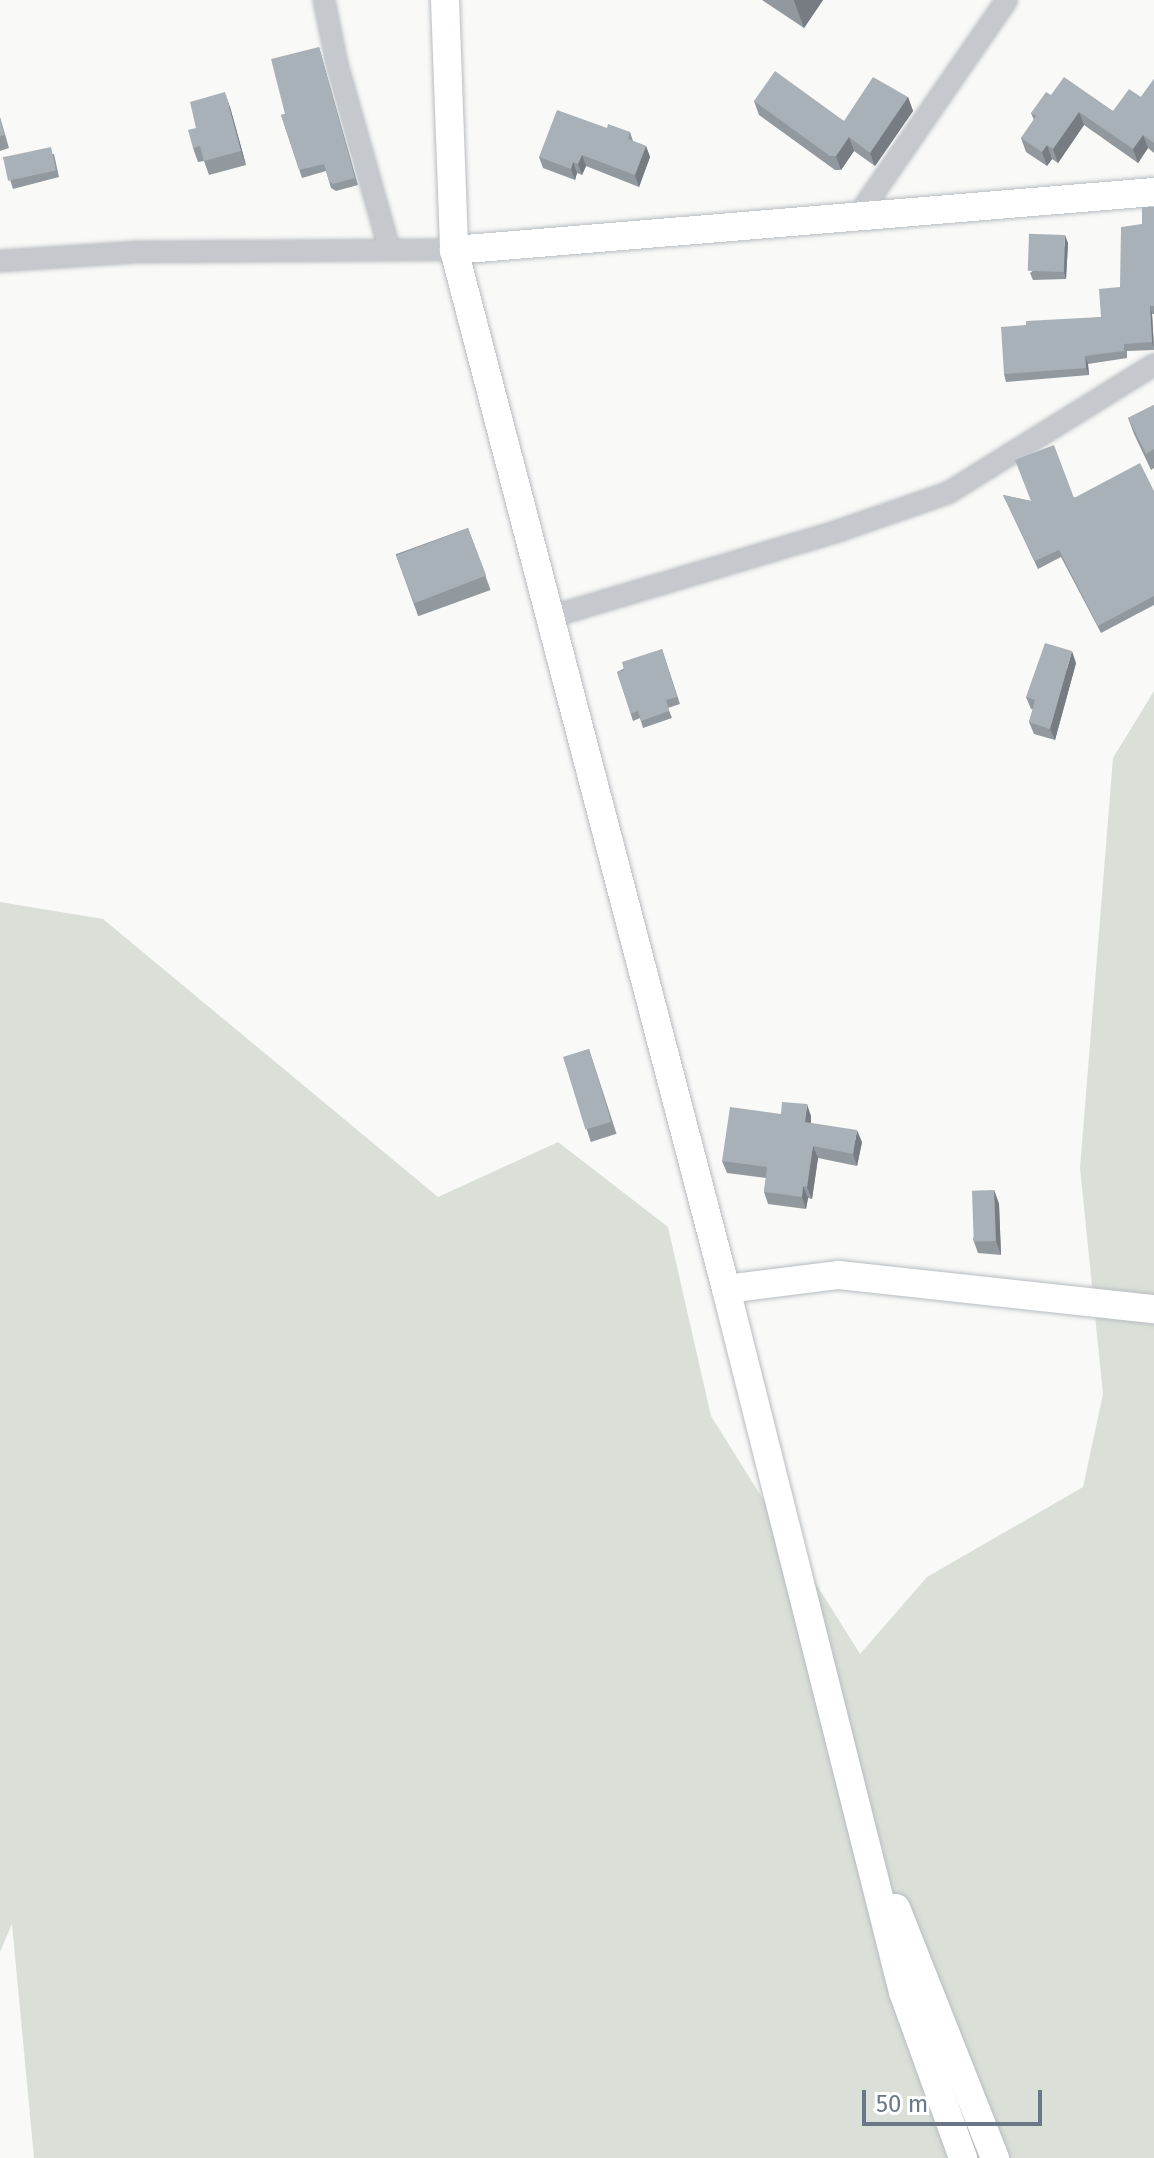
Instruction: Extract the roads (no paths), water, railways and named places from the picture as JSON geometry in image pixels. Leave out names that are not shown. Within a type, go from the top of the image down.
[{"type":"street","points":[[324,0],[337,64],[389,248]]},
{"type":"street","points":[[445,0],[454,250],[726,1289],[903,1992],[963,2158]]},
{"type":"street","points":[[855,220],[1007,0]]},
{"type":"street","points":[[0,261],[138,252],[389,248],[454,250],[855,220],[1154,192]]},
{"type":"street","points":[[550,617],[841,530],[948,493],[1154,365]]},
{"type":"street","points":[[726,1289],[839,1275],[1154,1309]]},
{"type":"street","points":[[852,1796],[995,2158]]}]
